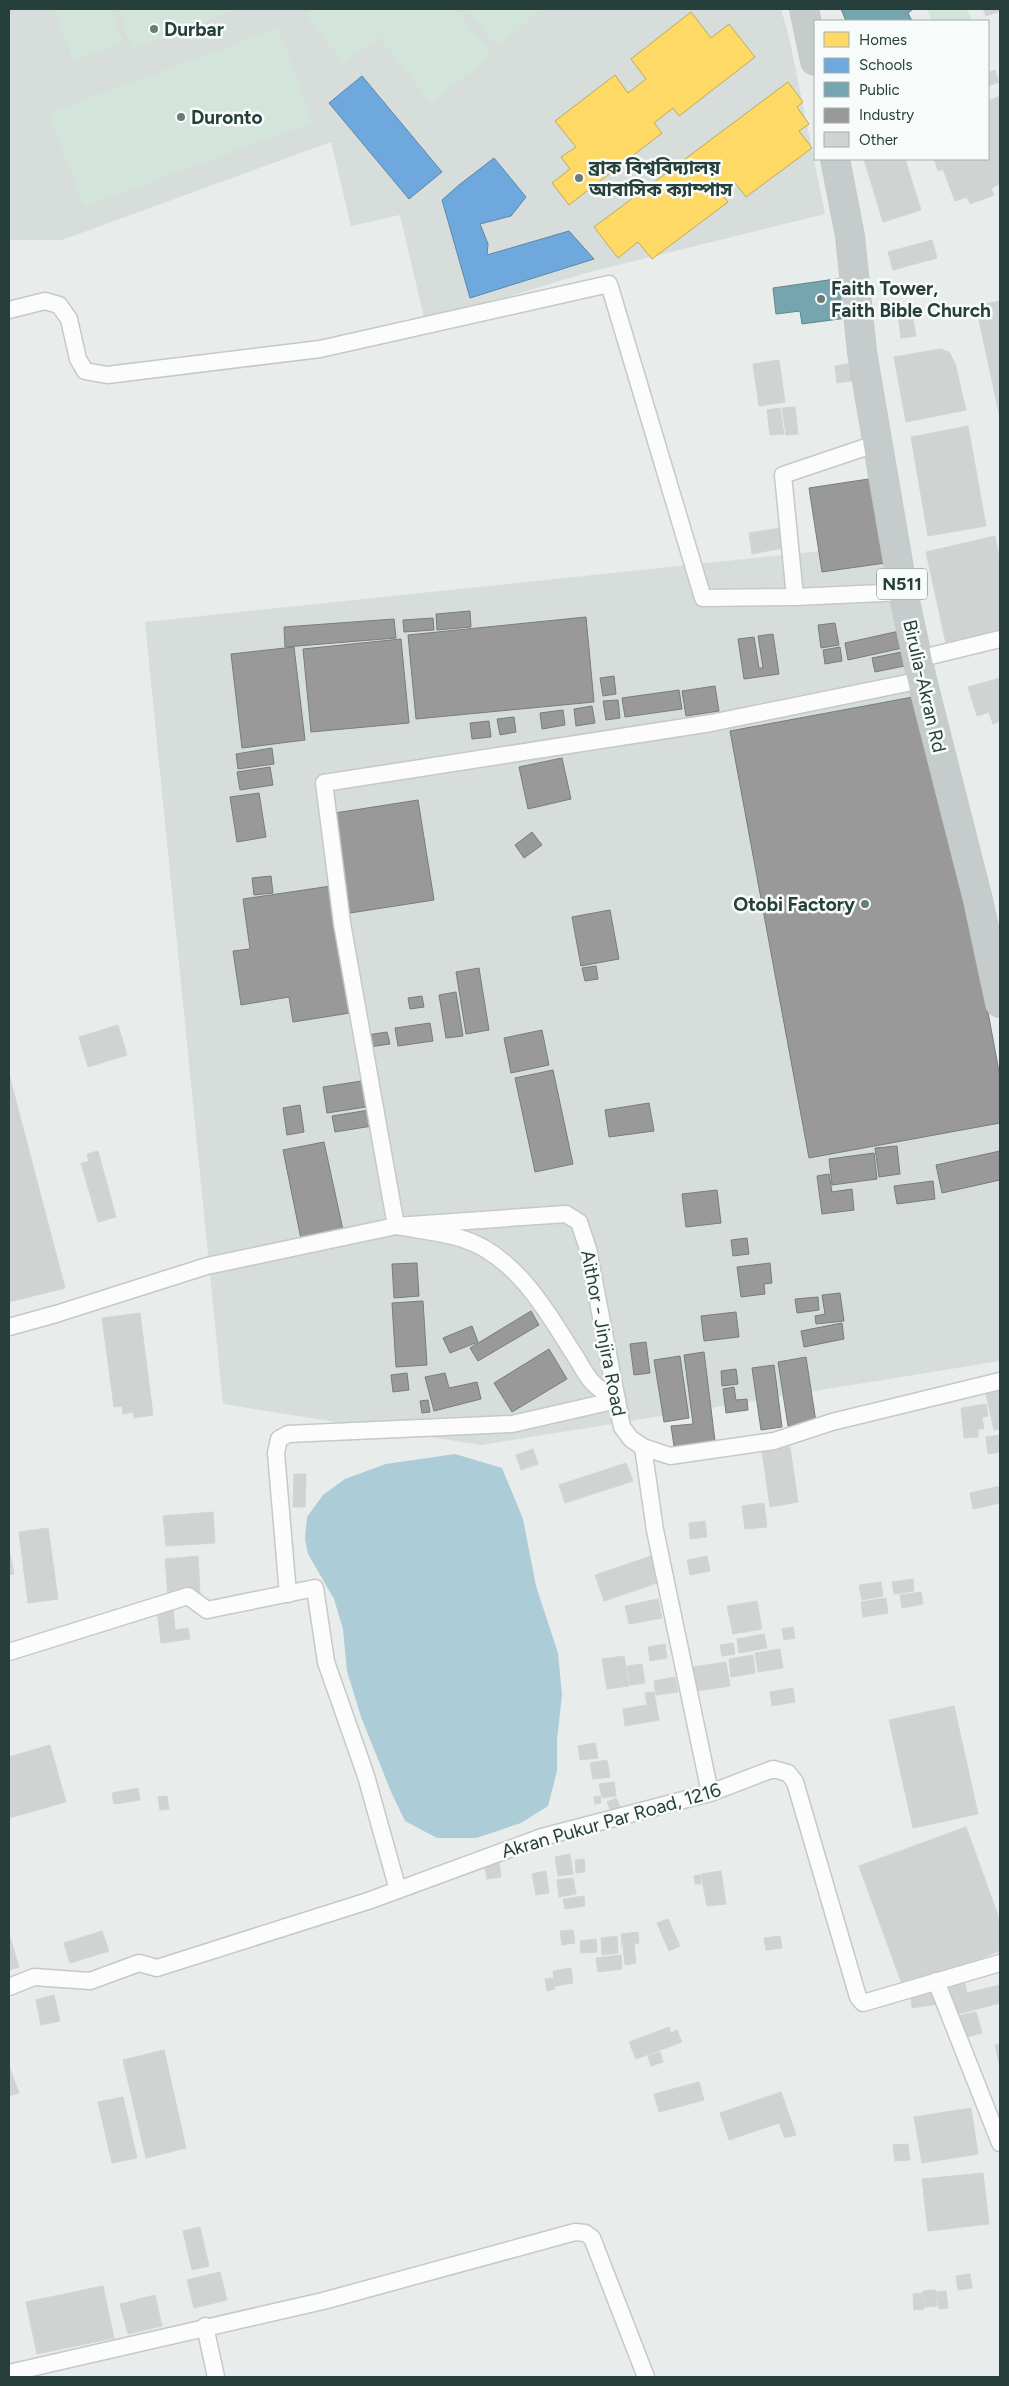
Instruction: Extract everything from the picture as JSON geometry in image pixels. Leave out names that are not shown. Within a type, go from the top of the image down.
[{"type":"highway","points":[[804,9],[814,56]]},
{"type":"highway","name":"Birulia-Akran Rd","points":[[835,160],[850,236],[862,352],[903,592],[920,669],[978,900],[1000,1003]]},
{"type":"street","points":[[9,310],[45,301],[59,305],[69,319],[78,359],[85,371],[107,375],[320,349],[609,284],[703,598],[795,597],[903,592]]},
{"type":"street","points":[[795,597],[783,475],[878,443]]},
{"type":"street","points":[[617,1400],[595,1388],[571,1348],[528,1288],[502,1259],[464,1239],[396,1226],[342,923],[324,783],[711,723],[920,669],[1000,639]]},
{"type":"street","name":"Aithor - Jinjira Road","points":[[9,1327],[207,1266],[396,1226],[566,1214],[580,1222],[588,1249],[622,1427],[631,1439],[643,1447],[670,1456],[774,1441],[832,1422],[1000,1380]]},
{"type":"street","points":[[288,1594],[276,1453],[280,1439],[288,1434],[512,1424],[617,1400]]},
{"type":"street","points":[[643,1447],[655,1530],[710,1793]]},
{"type":"street","points":[[9,1652],[188,1596],[207,1610],[315,1588],[318,1594],[326,1662],[366,1776],[398,1890]]},
{"type":"street","name":"Akran Pukur Par Road, 1216","points":[[9,1987],[34,1977],[90,1980],[139,1963],[157,1968],[398,1890],[542,1837],[710,1793],[773,1769],[788,1773],[795,1782],[858,1997],[863,2003],[872,2002],[1000,1963]]},
{"type":"street","points":[[936,1981],[994,2109],[1000,2143]]},
{"type":"street","points":[[9,2373],[205,2326],[323,2301],[575,2232],[585,2233],[592,2238],[646,2377]]},
{"type":"street","points":[[205,2326],[216,2377]]},
{"type":"shaded area","name":"ব্রাক বিশ্ববিদ্যালয় আবাসিক ক্যাম্পাস","points":[[9,9],[781,9],[789,37],[825,214],[586,273],[425,322],[400,215],[351,226],[331,142],[62,240],[9,240]]},
{"type":"shaded area","points":[[879,545],[910,682],[935,838],[1000,1109],[1000,1361],[481,1445],[223,1404],[145,622]]},
{"type":"green space","points":[[55,9],[111,9],[124,43],[73,61]]},
{"type":"green space","name":"Durbar","points":[[117,9],[236,9],[132,49]]},
{"type":"green space","points":[[314,9],[455,9],[492,55],[431,103],[379,37],[344,64],[306,15]]},
{"type":"green space","points":[[467,9],[541,9],[502,43],[494,44]]},
{"type":"green space","points":[[927,9],[967,9],[972,20],[932,20]]},
{"type":"green space","name":"Duronto","points":[[278,28],[313,122],[84,207],[49,113]]},
{"type":"water","points":[[455,1454],[502,1468],[523,1519],[536,1586],[558,1653],[562,1695],[557,1740],[557,1771],[548,1806],[521,1823],[476,1838],[437,1838],[405,1821],[361,1717],[347,1671],[343,1629],[334,1599],[308,1554],[305,1539],[307,1517],[323,1495],[345,1479],[386,1464]]},
{"type":"building: Homes","points":[[691,12],[711,38],[729,24],[755,57],[679,116],[673,108],[654,123],[662,133],[569,205],[552,183],[570,169],[561,157],[576,147],[555,121],[615,75],[628,93],[646,79],[631,59]]},
{"type":"building: Homes","points":[[788,82],[803,102],[797,107],[809,124],[799,131],[812,148],[746,197],[735,183],[721,193],[728,202],[652,259],[638,242],[618,258],[594,227]]},
{"type":"building: Schools","points":[[362,76],[442,172],[409,199],[329,103]]},
{"type":"building: Schools","points":[[494,158],[526,197],[511,216],[480,224],[488,244],[487,255],[569,231],[594,259],[470,298],[442,200]]},
{"type":"building: Public","points":[[841,9],[913,9],[908,13],[912,20],[846,20]]},
{"type":"building: Public","name":"Faith Tower, Faith Bible Church","points":[[863,275],[869,315],[802,324],[800,311],[776,314],[773,288]]},
{"type":"building: Industry","points":[[882,477],[899,561],[822,572],[809,488]]},
{"type":"building: Industry","points":[[470,611],[471,627],[437,630],[436,614]]},
{"type":"building: Industry","points":[[586,617],[594,702],[416,719],[408,635]]},
{"type":"building: Industry","points":[[433,618],[434,630],[404,632],[403,620]]},
{"type":"building: Industry","points":[[394,619],[396,638],[285,647],[284,627]]},
{"type":"building: Industry","points":[[835,623],[839,645],[821,648],[818,625]]},
{"type":"building: Industry","points":[[904,630],[907,647],[848,660],[845,643]]},
{"type":"building: Industry","points":[[773,634],[779,674],[744,679],[738,639],[754,637],[759,668],[763,668],[758,636]]},
{"type":"building: Industry","points":[[401,639],[409,723],[311,732],[303,649]]},
{"type":"building: Industry","points":[[294,647],[305,740],[242,748],[231,654]]},
{"type":"building: Industry","points":[[840,647],[842,661],[825,664],[823,650]]},
{"type":"building: Industry","points":[[916,649],[919,663],[875,672],[872,658]]},
{"type":"building: Industry","points":[[614,676],[616,694],[603,696],[600,678]]},
{"type":"building: Industry","points":[[715,686],[719,711],[686,716],[682,691]]},
{"type":"building: Industry","points":[[679,690],[682,709],[625,717],[622,698]]},
{"type":"building: Industry","name":"Otobi Factory","points":[[929,694],[1000,1077],[1000,1123],[809,1158],[730,731]]},
{"type":"building: Industry","points":[[618,700],[620,718],[606,720],[603,701]]},
{"type":"building: Industry","points":[[592,706],[595,723],[576,726],[574,709]]},
{"type":"building: Industry","points":[[563,710],[565,725],[542,729],[540,713]]},
{"type":"building: Industry","points":[[514,717],[516,732],[500,735],[497,719]]},
{"type":"building: Industry","points":[[489,721],[491,737],[472,739],[470,723]]},
{"type":"building: Industry","points":[[272,748],[274,764],[238,769],[236,754]]},
{"type":"building: Industry","points":[[562,758],[571,799],[528,809],[519,767]]},
{"type":"building: Industry","points":[[270,767],[273,785],[240,790],[237,772]]},
{"type":"building: Industry","points":[[259,793],[266,837],[237,842],[230,797]]},
{"type":"building: Industry","points":[[418,800],[434,900],[350,913],[335,813]]},
{"type":"building: Industry","points":[[532,832],[542,845],[524,858],[515,845]]},
{"type":"building: Industry","points":[[271,876],[273,893],[254,895],[252,878]]},
{"type":"building: Industry","points":[[331,886],[350,1013],[293,1022],[289,997],[241,1005],[233,951],[250,949],[243,899]]},
{"type":"building: Industry","points":[[610,910],[619,959],[581,966],[572,917]]},
{"type":"building: Industry","points":[[596,966],[598,979],[585,981],[582,968]]},
{"type":"building: Industry","points":[[479,968],[489,1030],[466,1034],[456,972]]},
{"type":"building: Industry","points":[[456,992],[463,1036],[446,1038],[439,995]]},
{"type":"building: Industry","points":[[422,996],[424,1007],[410,1009],[408,998]]},
{"type":"building: Industry","points":[[430,1023],[433,1041],[398,1046],[395,1028]]},
{"type":"building: Industry","points":[[542,1030],[549,1065],[511,1073],[504,1038]]},
{"type":"building: Industry","points":[[387,1032],[390,1044],[369,1047],[367,1035]]},
{"type":"building: Industry","points":[[553,1070],[573,1164],[535,1172],[515,1078]]},
{"type":"building: Industry","points":[[368,1080],[372,1106],[327,1113],[323,1087]]},
{"type":"building: Industry","points":[[649,1103],[654,1131],[609,1137],[605,1110]]},
{"type":"building: Industry","points":[[300,1105],[304,1132],[287,1135],[283,1108]]},
{"type":"building: Industry","points":[[369,1110],[372,1126],[335,1132],[332,1116]]},
{"type":"building: Industry","points":[[324,1142],[343,1230],[301,1239],[283,1150]]},
{"type":"building: Industry","points":[[897,1146],[900,1174],[879,1177],[875,1148]]},
{"type":"building: Industry","points":[[1000,1151],[1000,1180],[942,1193],[936,1165]]},
{"type":"building: Industry","points":[[874,1153],[877,1179],[832,1185],[829,1159]]},
{"type":"building: Industry","points":[[829,1174],[832,1192],[852,1189],[854,1210],[822,1214],[817,1176]]},
{"type":"building: Industry","points":[[933,1181],[935,1199],[897,1204],[894,1186]]},
{"type":"building: Industry","points":[[717,1190],[721,1223],[686,1227],[682,1194]]},
{"type":"building: Industry","points":[[747,1238],[749,1254],[733,1256],[731,1240]]},
{"type":"building: Industry","points":[[417,1263],[419,1296],[394,1298],[392,1264]]},
{"type":"building: Industry","points":[[770,1263],[772,1283],[764,1284],[765,1294],[741,1297],[737,1267]]},
{"type":"building: Industry","points":[[840,1293],[844,1321],[816,1324],[815,1316],[825,1314],[822,1295]]},
{"type":"building: Industry","points":[[818,1297],[819,1310],[797,1313],[795,1299]]},
{"type":"building: Industry","points":[[423,1301],[427,1365],[396,1367],[392,1303]]},
{"type":"building: Industry","points":[[531,1311],[539,1325],[478,1361],[470,1348]]},
{"type":"building: Industry","points":[[736,1312],[739,1337],[704,1341],[701,1316]]},
{"type":"building: Industry","points":[[842,1323],[844,1339],[804,1347],[801,1331]]},
{"type":"building: Industry","points":[[472,1326],[478,1342],[450,1353],[443,1338]]},
{"type":"building: Industry","points":[[646,1342],[650,1373],[634,1375],[630,1344]]},
{"type":"building: Industry","points":[[549,1349],[567,1379],[512,1412],[494,1383]]},
{"type":"building: Industry","points":[[704,1352],[715,1441],[674,1446],[671,1426],[693,1424],[684,1355]]},
{"type":"building: Industry","points":[[680,1356],[689,1418],[664,1422],[654,1360]]},
{"type":"building: Industry","points":[[806,1357],[816,1422],[788,1426],[778,1362]]},
{"type":"building: Industry","points":[[774,1365],[782,1427],[761,1430],[752,1368]]},
{"type":"building: Industry","points":[[736,1369],[738,1384],[722,1386],[721,1371]]},
{"type":"building: Industry","points":[[407,1373],[409,1390],[393,1392],[391,1375]]},
{"type":"building: Industry","points":[[445,1373],[449,1388],[477,1382],[481,1399],[434,1411],[425,1377]]},
{"type":"building: Industry","points":[[734,1387],[736,1400],[747,1399],[748,1410],[726,1413],[723,1389]]},
{"type":"building: Industry","points":[[428,1400],[430,1412],[422,1413],[420,1401]]},
{"type":"building: Other","points":[[983,9],[1000,9],[1000,11],[986,16]]},
{"type":"building: Other","points":[[995,70],[999,82],[989,86],[989,73]]},
{"type":"building: Other","points":[[1000,96],[1000,184],[991,188],[994,195],[970,204],[967,197],[955,201],[943,169],[938,171],[934,160],[989,160],[989,101]]},
{"type":"building: Other","points":[[864,160],[905,160],[921,210],[883,222]]},
{"type":"building: Other","points":[[932,240],[937,258],[893,270],[888,252]]},
{"type":"building: Other","points":[[1000,301],[1000,418],[976,306]]},
{"type":"building: Other","points":[[912,313],[916,336],[901,338],[898,315]]},
{"type":"building: Other","points":[[940,349],[949,352],[955,363],[966,410],[906,422],[894,357]]},
{"type":"building: Other","points":[[779,360],[785,402],[759,406],[753,364]]},
{"type":"building: Other","points":[[861,362],[864,379],[837,383],[835,366]]},
{"type":"building: Other","points":[[795,407],[798,434],[786,435],[782,408]]},
{"type":"building: Other","points":[[780,408],[784,434],[770,435],[767,410]]},
{"type":"building: Other","points":[[968,426],[986,526],[928,536],[911,437]]},
{"type":"building: Other","points":[[780,528],[783,548],[752,554],[749,533]]},
{"type":"building: Other","points":[[995,536],[1000,561],[1000,637],[947,648],[926,552]]},
{"type":"building: Other","points":[[1000,678],[1000,721],[993,724],[989,712],[977,716],[968,687]]},
{"type":"building: Other","points":[[118,1025],[127,1055],[88,1067],[79,1037]]},
{"type":"building: Other","points":[[9,1074],[65,1288],[9,1302]]},
{"type":"building: Other","points":[[98,1151],[116,1217],[98,1222],[81,1163],[89,1161],[87,1154]]},
{"type":"building: Other","points":[[140,1313],[153,1415],[134,1418],[133,1412],[123,1414],[122,1406],[114,1407],[102,1318]]},
{"type":"building: Other","points":[[1000,1391],[1000,1429],[994,1430],[986,1394]]},
{"type":"building: Other","points":[[986,1404],[988,1416],[982,1417],[984,1429],[978,1429],[978,1437],[964,1438],[961,1408]]},
{"type":"building: Other","points":[[999,1435],[1000,1452],[988,1454],[986,1437]]},
{"type":"building: Other","points":[[790,1447],[798,1502],[770,1507],[762,1451]]},
{"type":"building: Other","points":[[533,1449],[538,1464],[521,1470],[516,1455]]},
{"type":"building: Other","points":[[626,1463],[633,1481],[565,1503],[559,1485]]},
{"type":"building: Other","points":[[294,1474],[306,1474],[305,1507],[293,1507]]},
{"type":"building: Other","points":[[1000,1486],[1000,1503],[973,1509],[970,1493]]},
{"type":"building: Other","points":[[764,1503],[767,1527],[745,1529],[742,1506]]},
{"type":"building: Other","points":[[213,1512],[215,1543],[166,1546],[163,1516]]},
{"type":"building: Other","points":[[705,1521],[707,1537],[690,1539],[689,1523]]},
{"type":"building: Other","points":[[48,1528],[58,1599],[28,1603],[19,1532]]},
{"type":"building: Other","points":[[9,1549],[14,1574],[9,1575]]},
{"type":"building: Other","points":[[198,1556],[200,1593],[168,1596],[165,1559]]},
{"type":"building: Other","points":[[651,1556],[660,1582],[604,1601],[595,1575]]},
{"type":"building: Other","points":[[707,1556],[710,1571],[690,1575],[687,1560]]},
{"type":"building: Other","points":[[913,1579],[914,1591],[894,1594],[892,1582]]},
{"type":"building: Other","points":[[881,1582],[883,1596],[862,1600],[859,1585]]},
{"type":"building: Other","points":[[921,1592],[923,1604],[902,1608],[900,1595]]},
{"type":"building: Other","points":[[886,1598],[888,1613],[863,1617],[861,1602]]},
{"type":"building: Other","points":[[658,1599],[662,1618],[629,1624],[625,1606]]},
{"type":"building: Other","points":[[757,1601],[762,1629],[733,1634],[727,1606]]},
{"type":"building: Other","points":[[173,1607],[175,1630],[188,1628],[190,1639],[161,1643],[157,1609]]},
{"type":"building: Other","points":[[793,1627],[795,1638],[784,1640],[782,1629]]},
{"type":"building: Other","points":[[764,1634],[767,1648],[739,1653],[737,1639]]},
{"type":"building: Other","points":[[733,1643],[735,1654],[722,1656],[720,1645]]},
{"type":"building: Other","points":[[665,1644],[667,1658],[650,1661],[648,1647]]},
{"type":"building: Other","points":[[780,1649],[783,1668],[758,1672],[755,1653]]},
{"type":"building: Other","points":[[753,1655],[755,1673],[731,1677],[729,1659]]},
{"type":"building: Other","points":[[624,1656],[629,1686],[607,1689],[602,1659]]},
{"type":"building: Other","points":[[726,1662],[730,1686],[697,1691],[693,1667]]},
{"type":"building: Other","points":[[642,1664],[645,1683],[630,1685],[627,1666]]},
{"type":"building: Other","points":[[675,1677],[678,1692],[656,1695],[654,1681]]},
{"type":"building: Other","points":[[793,1688],[795,1702],[772,1706],[770,1692]]},
{"type":"building: Other","points":[[654,1692],[659,1720],[625,1726],[623,1709],[647,1705],[645,1693]]},
{"type":"building: Other","points":[[954,1706],[978,1814],[913,1828],[889,1720]]},
{"type":"building: Other","points":[[595,1743],[598,1758],[580,1760],[578,1746]]},
{"type":"building: Other","points":[[50,1745],[66,1802],[9,1818],[9,1757]]},
{"type":"building: Other","points":[[607,1760],[610,1777],[593,1779],[590,1763]]},
{"type":"building: Other","points":[[614,1782],[616,1796],[602,1798],[599,1784]]},
{"type":"building: Other","points":[[138,1788],[140,1800],[114,1804],[112,1793]]},
{"type":"building: Other","points":[[167,1796],[169,1809],[160,1810],[158,1797]]},
{"type":"building: Other","points":[[600,1796],[601,1803],[595,1804],[594,1797]]},
{"type":"building: Other","points":[[616,1798],[621,1808],[612,1813],[607,1802]]},
{"type":"building: Other","points":[[966,1827],[1000,1921],[1000,1951],[903,1987],[859,1866]]},
{"type":"building: Other","points":[[570,1854],[573,1874],[558,1876],[555,1857]]},
{"type":"building: Other","points":[[584,1859],[585,1872],[576,1873],[575,1860]]},
{"type":"building: Other","points":[[499,1861],[501,1877],[487,1879],[484,1863]]},
{"type":"building: Other","points":[[546,1871],[549,1893],[536,1895],[532,1874]]},
{"type":"building: Other","points":[[721,1871],[726,1904],[707,1906],[701,1874]]},
{"type":"building: Other","points":[[700,1875],[701,1884],[695,1884],[694,1876]]},
{"type":"building: Other","points":[[573,1878],[576,1894],[559,1897],[557,1880]]},
{"type":"building: Other","points":[[584,1896],[585,1906],[565,1909],[563,1899]]},
{"type":"building: Other","points":[[668,1919],[680,1946],[669,1951],[657,1923]]},
{"type":"building: Other","points":[[573,1930],[575,1943],[562,1945],[560,1931]]},
{"type":"building: Other","points":[[102,1931],[109,1951],[70,1963],[64,1943]]},
{"type":"building: Other","points":[[638,1932],[639,1943],[622,1945],[621,1934]]},
{"type":"building: Other","points":[[9,1934],[19,1967],[9,1970]]},
{"type":"building: Other","points":[[617,1936],[618,1953],[602,1955],[601,1938]]},
{"type":"building: Other","points":[[780,1936],[782,1948],[766,1950],[764,1938]]},
{"type":"building: Other","points":[[596,1939],[597,1952],[581,1953],[580,1941]]},
{"type":"building: Other","points":[[634,1944],[636,1963],[625,1965],[623,1945]]},
{"type":"building: Other","points":[[621,1955],[622,1969],[598,1972],[596,1958]]},
{"type":"building: Other","points":[[571,1968],[573,1983],[555,1986],[553,1971]]},
{"type":"building: Other","points":[[553,1978],[555,1989],[547,1991],[545,1979]]},
{"type":"building: Other","points":[[964,1980],[967,1993],[1000,1985],[1000,2003],[954,2015],[946,1984]]},
{"type":"building: Other","points":[[936,1992],[937,2004],[912,2008],[911,1995]]},
{"type":"building: Other","points":[[54,1995],[60,2021],[41,2025],[36,2000]]},
{"type":"building: Other","points":[[976,2012],[982,2033],[963,2038],[958,2016]]},
{"type":"building: Other","points":[[669,2027],[671,2033],[677,2030],[682,2042],[636,2059],[629,2042]]},
{"type":"building: Other","points":[[1000,2044],[1000,2067],[995,2045]]},
{"type":"building: Other","points":[[164,2050],[186,2148],[146,2158],[123,2060]]},
{"type":"building: Other","points":[[660,2052],[663,2062],[651,2066],[648,2056]]},
{"type":"building: Other","points":[[9,2066],[19,2093],[9,2096]]},
{"type":"building: Other","points":[[699,2082],[704,2100],[659,2112],[654,2094]]},
{"type":"building: Other","points":[[781,2092],[796,2135],[785,2138],[779,2123],[729,2140],[720,2113]]},
{"type":"building: Other","points":[[123,2097],[137,2158],[112,2163],[98,2102]]},
{"type":"building: Other","points":[[971,2108],[978,2154],[922,2163],[914,2117]]},
{"type":"building: Other","points":[[908,2144],[910,2160],[895,2161],[893,2145]]},
{"type":"building: Other","points":[[983,2173],[989,2224],[928,2231],[922,2179]]},
{"type":"building: Other","points":[[200,2227],[209,2266],[192,2270],[183,2231]]},
{"type":"building: Other","points":[[220,2272],[227,2300],[194,2308],[187,2280]]},
{"type":"building: Other","points":[[970,2274],[972,2288],[958,2290],[956,2276]]},
{"type":"building: Other","points":[[103,2286],[114,2338],[37,2354],[26,2302]]},
{"type":"building: Other","points":[[936,2290],[937,2306],[925,2307],[923,2291]]},
{"type":"building: Other","points":[[946,2291],[948,2308],[939,2309],[937,2292]]},
{"type":"building: Other","points":[[922,2293],[924,2309],[914,2310],[913,2294]]},
{"type":"building: Other","points":[[155,2295],[162,2326],[128,2334],[120,2304]]},
{"type":"place","name":"Durbar","points":[[154,29]]},
{"type":"place","name":"Duronto","points":[[181,117]]},
{"type":"place","name":"ব্রাক বিশ্ববিদ্যালয় আবাসিক ক্যাম্পাস","points":[[579,178]]},
{"type":"place","name":"Faith Tower, Faith Bible Church","points":[[821,299]]},
{"type":"place","name":"Otobi Factory","points":[[865,904]]}]
